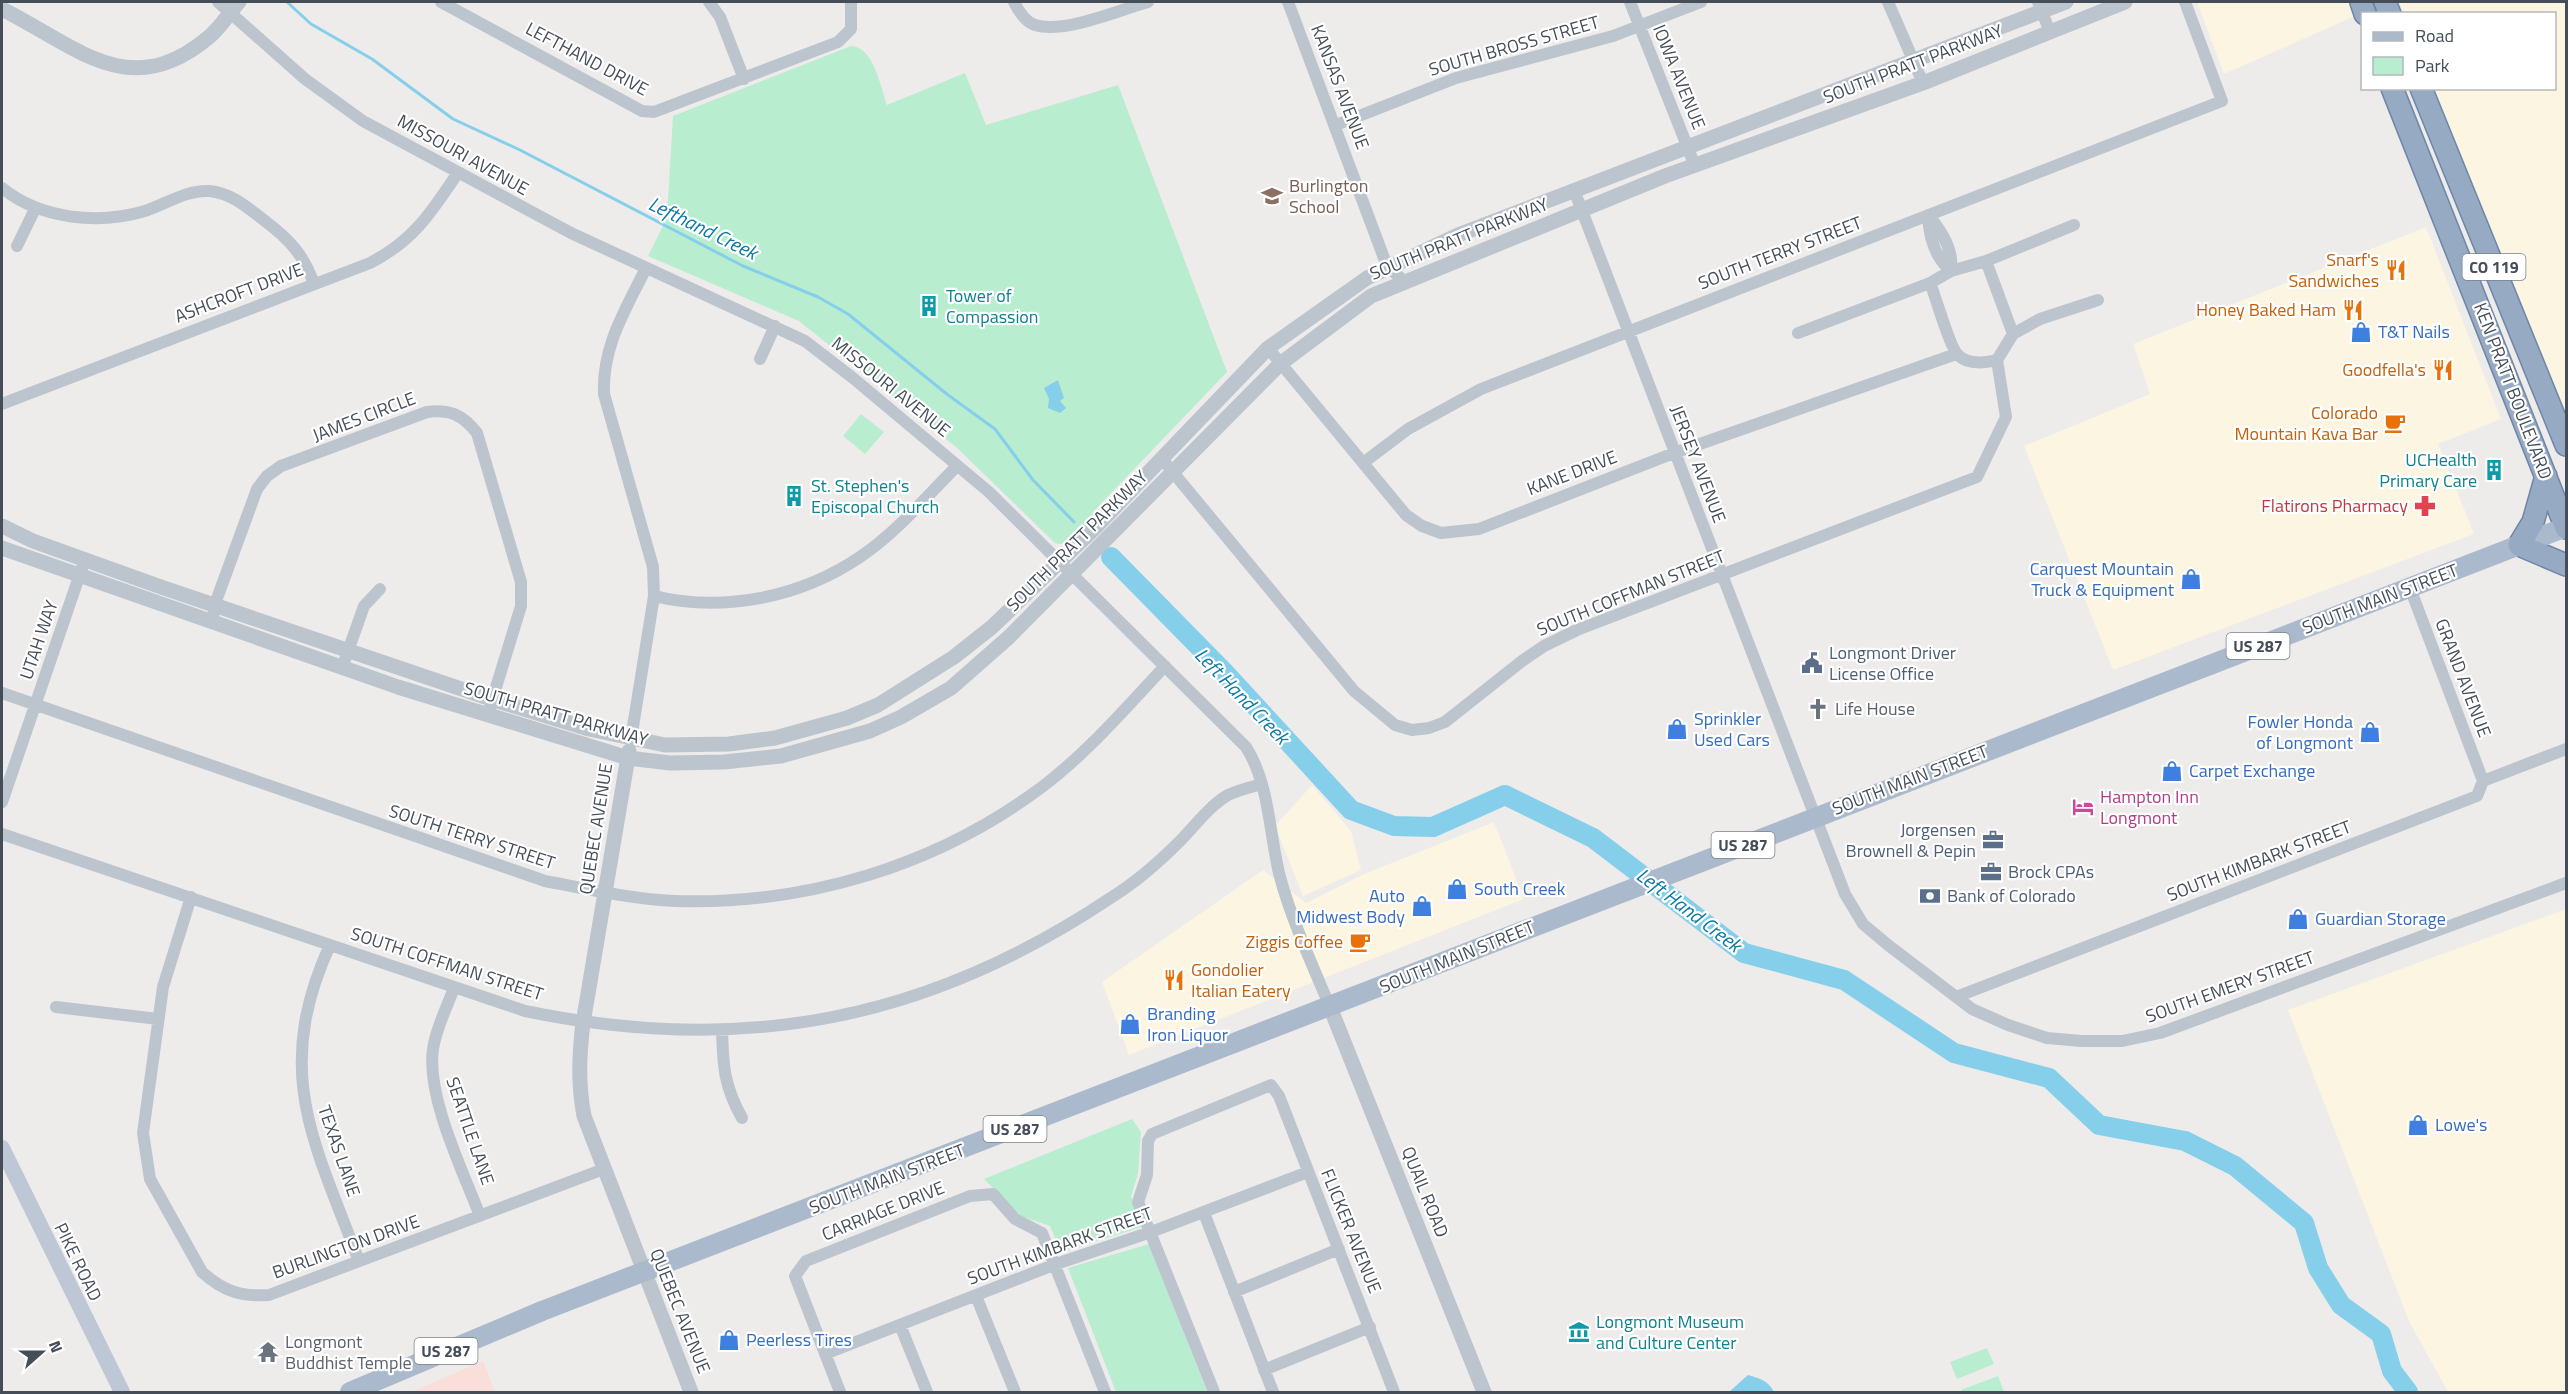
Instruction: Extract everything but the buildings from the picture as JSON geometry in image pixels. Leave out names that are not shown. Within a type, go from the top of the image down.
[{"type":"highway","name":"KEN PRATT BOULEVARD","points":[[2393,90],[2566,527]]},
{"type":"highway","name":"KEN PRATT BOULEVARD","points":[[2422,90],[2566,445]]},
{"type":"highway","points":[[2546,476],[2533,522],[2519,545],[2566,565]]},
{"type":"main road","name":"SOUTH MAIN STREET","points":[[350,1392],[542,1311],[644,1274],[1602,899],[2566,527]]},
{"type":"main road","name":"PIKE ROAD","points":[[2,1148],[7,1172],[122,1392]]},
{"type":"street","name":"LEFTHAND DRIVE","points":[[441,2],[642,111],[660,111],[831,46],[851,29],[851,2]]},
{"type":"street","points":[[709,2],[720,17],[744,79]]},
{"type":"street","points":[[1014,2],[1020,12],[1033,24],[1064,26],[1148,2]]},
{"type":"street","name":"KANSAS AVENUE","points":[[1288,2],[1387,266],[1404,281]]},
{"type":"street","name":"IOWA AVENUE","points":[[1629,2],[1695,166]]},
{"type":"street","name":"SOUTH BROSS STREET","points":[[1336,125],[1456,78],[1560,51],[1639,26],[1701,2]]},
{"type":"street","points":[[1888,2],[1923,83]]},
{"type":"street","name":"SOUTH PRATT PARKWAY","points":[[2,526],[33,541],[215,604],[491,699],[589,729],[665,745],[729,744],[775,738],[848,718],[878,705],[954,657],[992,627],[1096,527],[1268,348],[1331,302],[1387,266],[1458,235],[1912,61],[2040,6],[2066,2]]},
{"type":"street","name":"SOUTH PRATT PARKWAY","points":[[2,548],[212,623],[488,717],[628,758],[670,763],[724,762],[781,756],[870,731],[901,717],[951,688],[1009,637],[1280,364],[1371,296],[1581,210],[1923,83],[2125,2]]},
{"type":"street","name":"SOUTH TERRY STREET","points":[[1363,463],[1408,429],[1453,402],[1629,331],[2222,101],[2185,2]]},
{"type":"street","points":[[2,9],[115,67],[141,69],[163,64],[189,51],[211,36],[229,5]]},
{"type":"street","name":"MISSOURI AVENUE","points":[[229,5],[333,101],[457,174],[571,233],[776,326],[804,341],[845,372],[988,492],[1246,747],[1255,761],[1262,784],[1280,876],[1330,1007]]},
{"type":"street","points":[[2040,6],[2050,32]]},
{"type":"street","name":"ASHCROFT DRIVE","points":[[2,404],[392,252],[412,236],[457,174]]},
{"type":"street","points":[[2,188],[35,209],[62,215],[115,218],[144,211],[189,193],[209,191],[224,194],[237,200],[297,249],[308,266],[314,284]]},
{"type":"street","name":"JERSEY AVENUE","points":[[1574,190],[1814,817]]},
{"type":"street","points":[[17,246],[35,209]]},
{"type":"street","points":[[1928,215],[1929,232],[1941,262],[1951,271]]},
{"type":"street","points":[[1798,333],[1930,283],[1951,271],[1986,261],[2074,225]]},
{"type":"street","points":[[1986,261],[2013,334]]},
{"type":"street","name":"QUEBEC AVENUE","points":[[646,268],[612,338],[603,372],[604,394],[648,541],[653,567],[654,596],[584,1023],[579,1058],[579,1087],[584,1116],[691,1392]]},
{"type":"street","points":[[1930,283],[1956,354],[1969,361],[1985,363],[1997,360],[2013,334],[2040,319],[2097,300]]},
{"type":"street","points":[[760,359],[776,326]]},
{"type":"street","name":"KANE DRIVE","points":[[1268,348],[1406,515],[1422,526],[1441,533],[1479,529],[1674,453],[1956,354]]},
{"type":"street","name":"SOUTH COFFMAN STREET","points":[[1162,459],[1354,691],[1388,721],[1412,730],[1429,728],[1445,722],[1544,646],[1577,630],[1977,477],[2006,417],[1997,360]]},
{"type":"street","name":"JAMES CIRCLE","points":[[212,623],[215,604],[257,489],[267,476],[281,466],[427,412],[442,410],[456,413],[468,422],[477,434],[521,582],[521,606],[491,699],[488,717]]},
{"type":"street","points":[[654,596],[695,602],[730,602],[764,598],[820,579],[861,556],[896,527],[957,466]]},
{"type":"street","name":"UTAH WAY","points":[[2,802],[81,576],[85,558]]},
{"type":"street","name":"GRAND AVENUE","points":[[2410,588],[2483,781]]},
{"type":"street","points":[[342,668],[364,606],[380,589]]},
{"type":"street","name":"SOUTH TERRY STREET","points":[[2,693],[545,881],[606,893],[674,900],[728,900],[783,896],[872,875],[921,857],[963,837],[1043,786],[1087,748],[1165,666]]},
{"type":"street","name":"SOUTH KIMBARK STREET","points":[[1956,997],[2477,796],[2483,781],[2566,749]]},
{"type":"street","name":"SOUTH COFFMAN STREET","points":[[2,834],[525,1011],[584,1023],[722,1030],[805,1022],[860,1012],[920,996],[968,978],[1068,927],[1117,894],[1169,852],[1219,801],[1230,794],[1262,784]]},
{"type":"street","name":"SOUTH EMERY STREET","points":[[1814,817],[1845,894],[1863,924],[1972,1009],[2008,1025],[2047,1038],[2122,1041],[2160,1033],[2566,883]]},
{"type":"street","name":"BURLINGTON DRIVE","points":[[191,897],[163,987],[143,1134],[145,1160],[150,1179],[164,1208],[202,1272],[228,1292],[247,1296],[269,1295],[604,1169]]},
{"type":"street","name":"TEXAS LANE","points":[[330,945],[313,991],[304,1030],[300,1065],[303,1100],[310,1133],[359,1261]]},
{"type":"street","name":"SEATTLE LANE","points":[[454,988],[433,1047],[431,1070],[434,1092],[480,1216]]},
{"type":"street","points":[[56,1006],[158,1019]]},
{"type":"street","name":"QUAIL ROAD","points":[[1330,1007],[1484,1392]]},
{"type":"street","points":[[722,1030],[724,1076],[731,1098],[742,1118]]},
{"type":"street","name":"FLICKER AVENUE","points":[[1152,1232],[1138,1202],[1147,1175],[1148,1141],[1152,1134],[1271,1085],[1279,1096],[1394,1392]]},
{"type":"street","name":"SOUTH KIMBARK STREET","points":[[825,1354],[1056,1264],[1152,1232],[1308,1172]]},
{"type":"street","name":"CARRIAGE DRIVE","points":[[825,1354],[795,1276],[806,1262],[895,1224],[970,1196],[993,1194],[1015,1219],[1042,1233],[1056,1264]]},
{"type":"street","points":[[1204,1213],[1273,1392]]},
{"type":"street","points":[[1152,1232],[1214,1392]]},
{"type":"street","points":[[1234,1292],[1339,1249]]},
{"type":"street","points":[[1056,1264],[1105,1392]]},
{"type":"street","points":[[976,1296],[1015,1392]]},
{"type":"street","points":[[900,1325],[927,1392]]},
{"type":"street","points":[[1264,1370],[1370,1327]]},
{"type":"street","points":[[825,1354],[840,1392]]},
{"type":"shaded area","points":[[2197,2],[2387,2],[2361,12],[2224,74]]},
{"type":"shaded area","points":[[2399,2],[2566,2],[2566,419],[2434,90],[2556,90],[2556,12],[2404,12]]},
{"type":"shaded area","points":[[2426,227],[2501,419],[2438,444],[2474,534],[2113,670],[2024,446],[2150,394],[2133,344]]},
{"type":"shaded area","points":[[1312,785],[1351,831],[1361,870],[1303,896],[1275,826]]},
{"type":"shaded area","points":[[1494,822],[1524,899],[1129,1055],[1102,982],[1263,870],[1306,903],[1364,874]]},
{"type":"shaded area","points":[[2566,909],[2566,1392],[2448,1392],[2409,1321],[2288,1010]]},
{"type":"shaded area","points":[[483,1361],[495,1392],[411,1392]]},
{"type":"green space","points":[[851,46],[859,48],[871,60],[887,105],[965,73],[986,125],[1118,85],[1227,372],[1093,512],[1084,530],[1067,543],[1055,543],[956,447],[799,321],[648,256],[667,218],[673,116]]},
{"type":"green space","points":[[861,414],[884,432],[865,454],[843,436]]},
{"type":"green space","points":[[1132,1119],[1141,1132],[1138,1173],[1131,1197],[1142,1227],[1061,1252],[1050,1226],[1021,1216],[984,1179]]},
{"type":"green space","points":[[1149,1244],[1207,1392],[1116,1392],[1068,1268]]},
{"type":"green space","points":[[1987,1348],[1994,1364],[1957,1379],[1950,1362]]},
{"type":"green space","points":[[1998,1376],[2004,1392],[1962,1392],[1961,1390]]},
{"type":"water","points":[[1058,380],[1064,398],[1060,401],[1066,408],[1060,413],[1048,408],[1049,399],[1044,388]]},
{"type":"water","points":[[1748,1375],[1760,1379],[1774,1392],[1729,1392]]},
{"type":"waterway","name":"Lefthand Creek","points":[[287,2],[311,24],[372,59],[453,119],[520,150],[743,266],[818,297],[848,314],[948,395],[995,429],[1033,480],[1074,522]]},
{"type":"waterway","name":"Left Hand Creek","points":[[1111,557],[1225,673],[1351,810],[1394,826],[1433,827],[1505,795],[1593,838],[1744,953],[1844,980],[1954,1053],[2049,1078],[2099,1125],[2185,1141],[2235,1166],[2304,1223],[2318,1268],[2341,1305],[2381,1334],[2392,1371],[2408,1392]]},
{"type":"place","name":"Burlington School","points":[[1272,196]]},
{"type":"place","name":"Snarf's Sandwiches","points":[[2396,270]]},
{"type":"place","name":"Tower of Compassion","points":[[929,306]]},
{"type":"place","name":"Honey Baked Ham","points":[[2353,310]]},
{"type":"place","name":"T&T Nails","points":[[2361,332]]},
{"type":"place","name":"Goodfella's","points":[[2443,370]]},
{"type":"place","name":"Colorado Mountain Kava Bar","points":[[2395,423]]},
{"type":"place","name":"UCHealth Primary Care","points":[[2494,470]]},
{"type":"place","name":"St. Stephen's Episcopal Church","points":[[794,496]]},
{"type":"place","name":"Flatirons Pharmacy","points":[[2425,506]]},
{"type":"place","name":"Carquest Mountain Truck & Equipment","points":[[2191,579]]},
{"type":"place","name":"Longmont Driver License Office","points":[[1812,663]]},
{"type":"place","name":"Life House","points":[[1818,709]]},
{"type":"place","name":"Sprinkler Used Cars","points":[[1677,729]]},
{"type":"place","name":"Fowler Honda of Longmont","points":[[2370,732]]},
{"type":"place","name":"Carpet Exchange","points":[[2172,771]]},
{"type":"place","name":"Hampton Inn Longmont","points":[[2083,807]]},
{"type":"place","name":"Jorgensen Brownell & Pepin","points":[[1993,840]]},
{"type":"place","name":"Brock CPAs","points":[[1991,872]]},
{"type":"place","name":"South Creek","points":[[1457,889]]},
{"type":"place","name":"Bank of Colorado","points":[[1930,896]]},
{"type":"place","name":"Auto Midwest Body","points":[[1422,906]]},
{"type":"place","name":"Guardian Storage","points":[[2298,919]]},
{"type":"place","name":"Ziggis Coffee","points":[[1360,942]]},
{"type":"place","name":"Gondolier Italian Eatery","points":[[1174,980]]},
{"type":"place","name":"Branding Iron Liquor","points":[[1130,1024]]},
{"type":"place","name":"Lowe's","points":[[2418,1125]]},
{"type":"place","name":"Longmont Museum and Culture Center","points":[[1579,1332]]},
{"type":"place","name":"Peerless Tires","points":[[729,1340]]},
{"type":"place","name":"Longmont Buddhist Temple","points":[[268,1352]]}]
